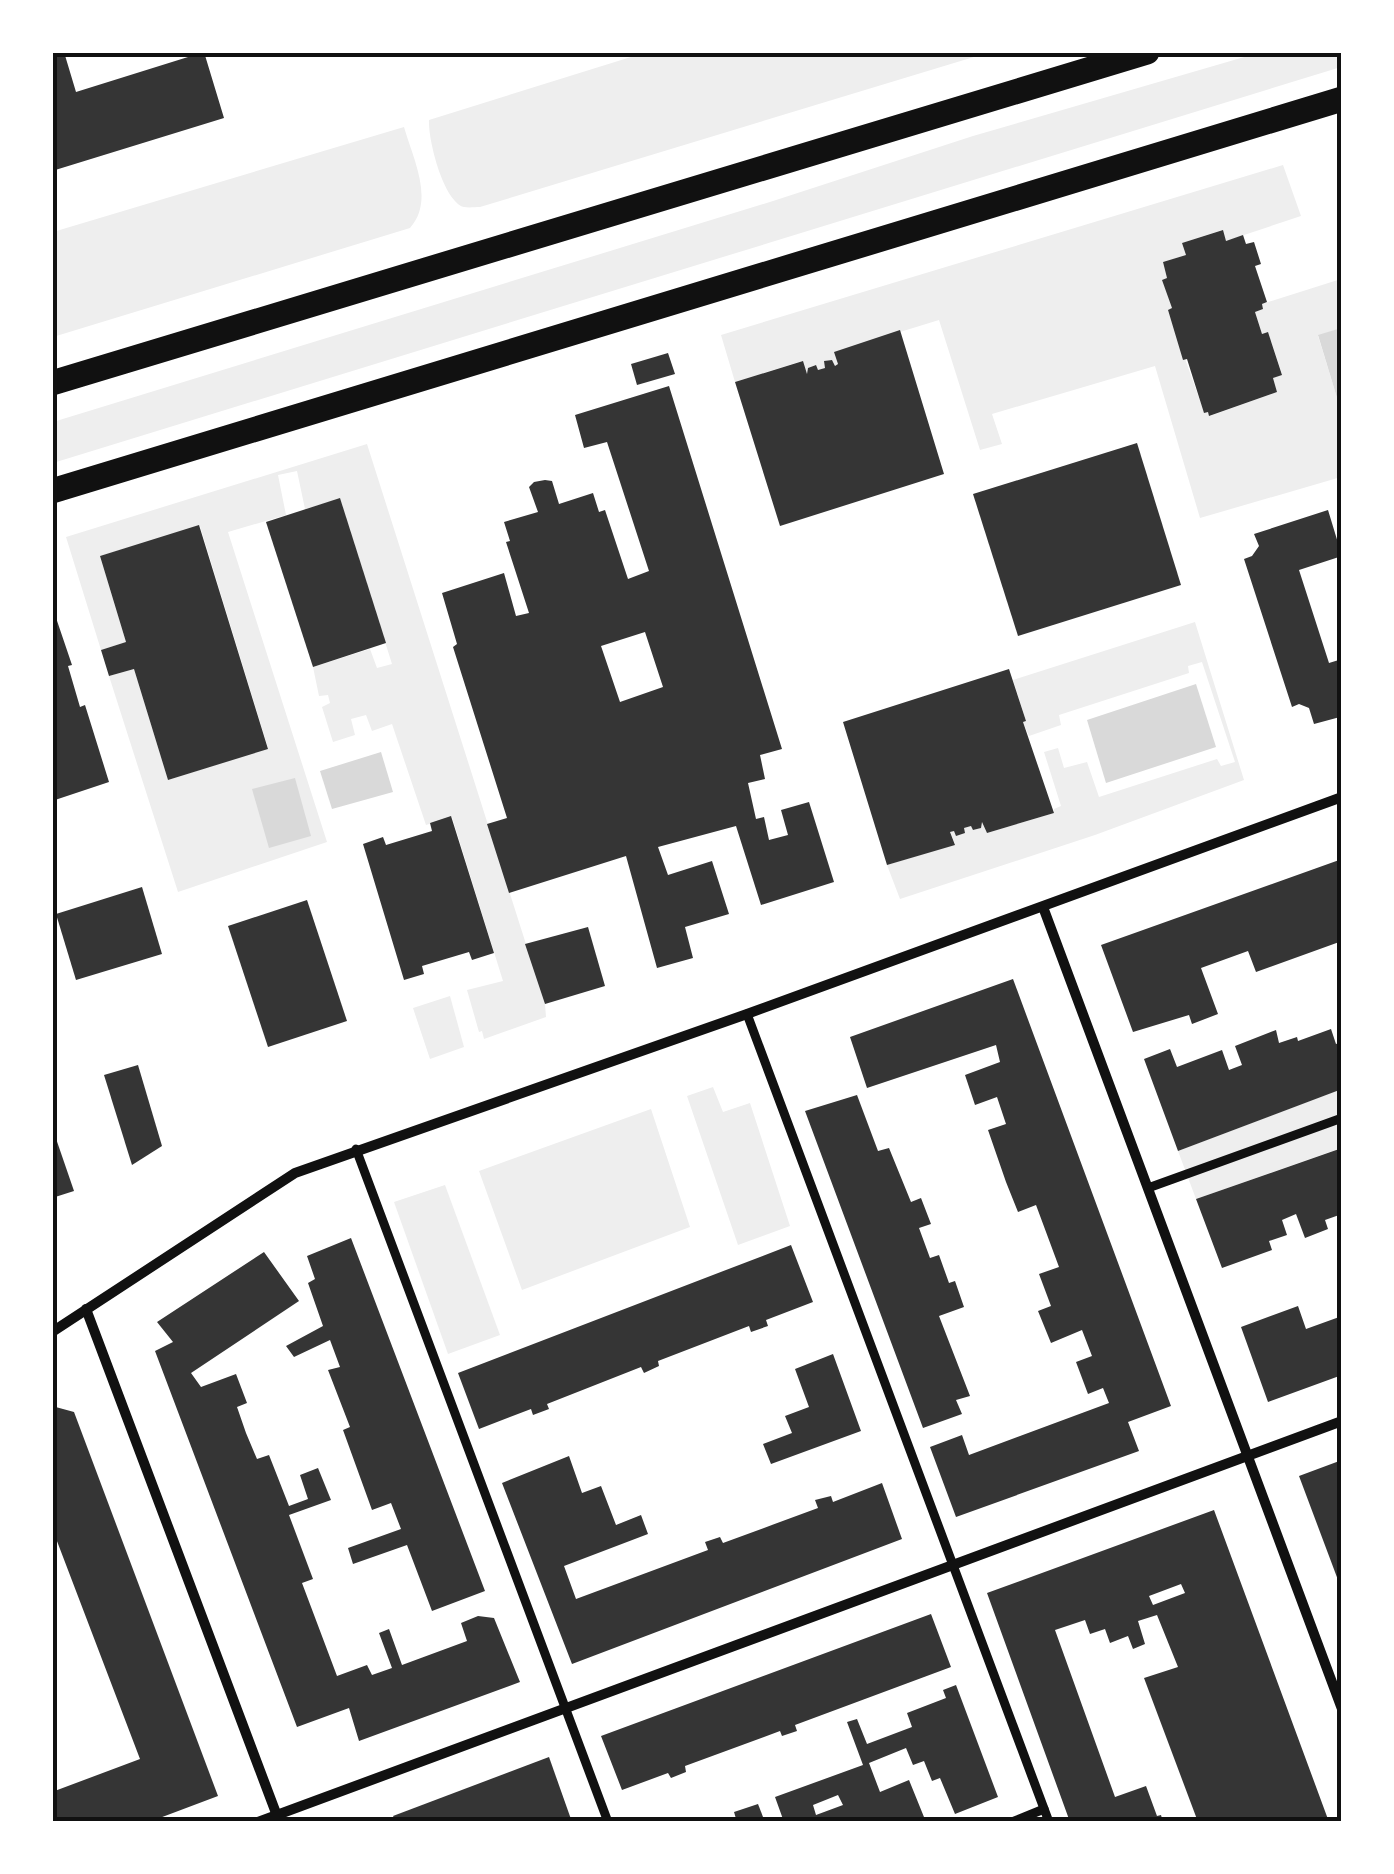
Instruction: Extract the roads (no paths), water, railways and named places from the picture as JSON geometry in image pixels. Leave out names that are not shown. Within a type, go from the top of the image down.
[{"type":"main road","points":[[52,382],[1147,52]]},
{"type":"main road","points":[[52,491],[1342,99]]},
{"type":"street","points":[[52,1332],[294,1173],[1043,908],[1342,797]]},
{"type":"street","points":[[1043,908],[1342,1710]]},
{"type":"street","points":[[747,1014],[1049,1822]]},
{"type":"street","points":[[1148,1188],[1342,1118]]},
{"type":"street","points":[[356,1149],[608,1822]]},
{"type":"street","points":[[86,1309],[278,1818]]},
{"type":"street","points":[[258,1822],[278,1818],[1342,1421]]},
{"type":"street","points":[[1012,1822],[1044,1810]]}]
